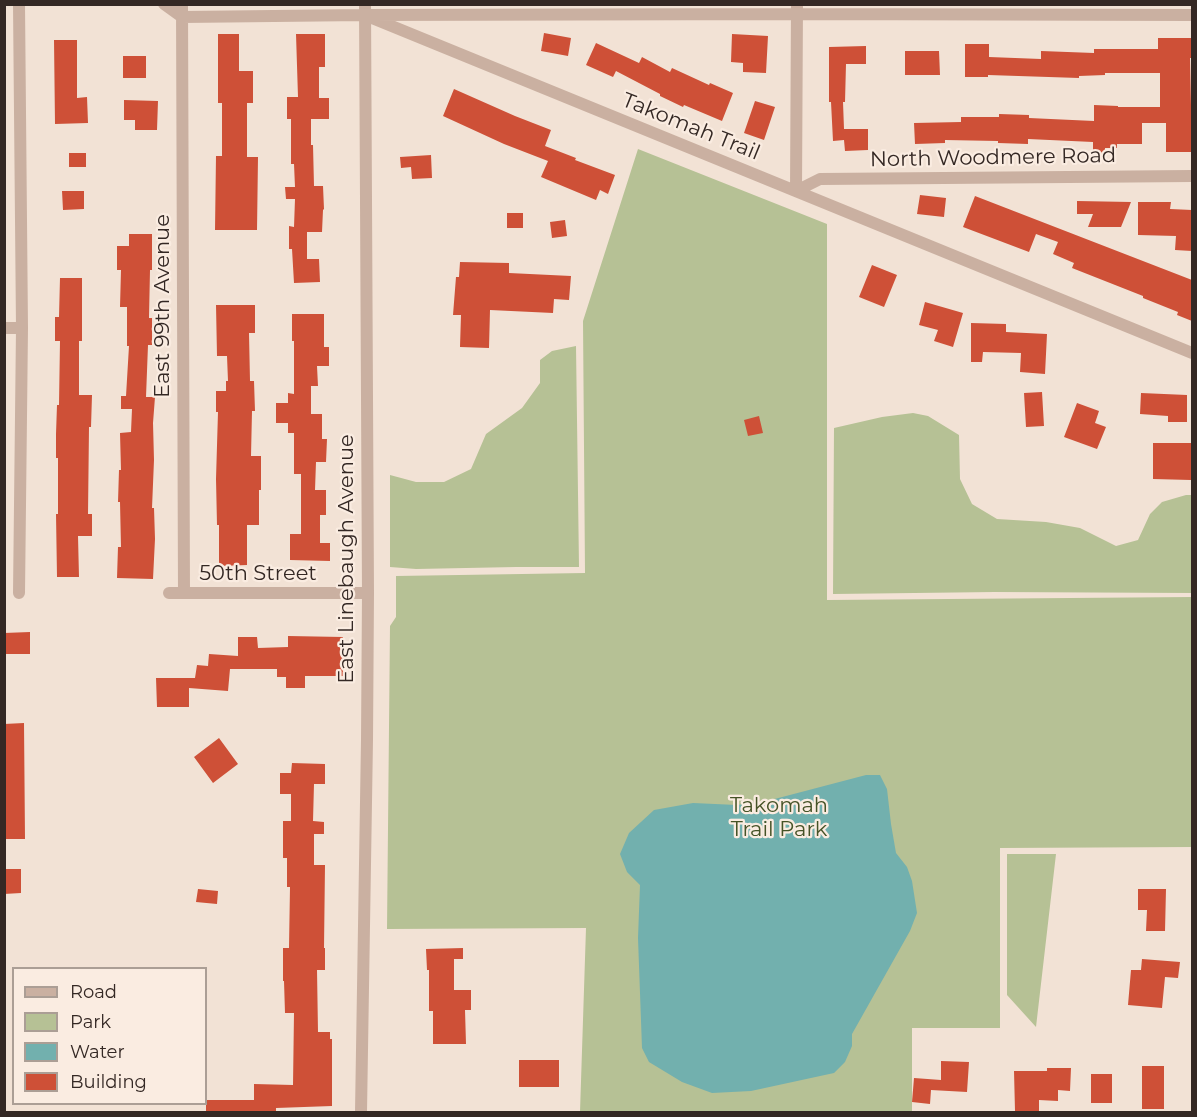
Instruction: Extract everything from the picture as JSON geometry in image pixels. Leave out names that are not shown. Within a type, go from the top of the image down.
[{"type":"street","points":[[19,4],[22,328],[19,593]]},
{"type":"street","points":[[164,4],[182,11]]},
{"type":"street","points":[[365,10],[797,9],[1192,15]]},
{"type":"street","points":[[796,191],[797,9]]},
{"type":"street","name":"Takomah Trail","points":[[182,11],[365,10],[796,191],[1192,353]]},
{"type":"street","name":"East Linebaugh Avenue","points":[[361,1113],[368,593],[365,10]]},
{"type":"street","name":"East 99th Avenue","points":[[182,11],[184,593]]},
{"type":"street","name":"North Woodmere Road","points":[[796,191],[820,179],[1192,176]]},
{"type":"street","points":[[4,328],[22,328]]},
{"type":"street","points":[[169,593],[184,593]]},
{"type":"street","name":"50th Street","points":[[184,593],[368,593]]},
{"type":"green space","name":"Takomah Trail Park","points":[[638,149],[827,224],[827,600],[1192,597],[1192,847],[1000,848],[1000,1028],[912,1028],[912,1112],[580,1112],[586,928],[387,929],[390,626],[396,617],[396,576],[585,573],[583,321]]},
{"type":"green space","points":[[576,346],[579,567],[416,569],[390,567],[390,475],[416,482],[444,482],[471,469],[486,434],[522,408],[540,383],[540,360],[552,351]]},
{"type":"green space","points":[[913,413],[928,416],[959,435],[960,479],[972,504],[997,519],[1046,522],[1080,528],[1116,546],[1138,540],[1150,514],[1162,502],[1192,495],[1192,593],[833,594],[834,428],[882,417]]},
{"type":"green space","points":[[1007,854],[1056,854],[1036,1027],[1007,995]]},
{"type":"water","points":[[866,775],[880,775],[887,789],[896,853],[907,867],[912,881],[917,913],[910,931],[852,1034],[852,1046],[845,1062],[834,1073],[751,1091],[712,1093],[682,1082],[649,1062],[642,1048],[638,938],[640,885],[627,872],[620,854],[629,833],[654,810],[693,803],[737,805],[767,801]]},
{"type":"building","points":[[544,33],[571,38],[568,56],[541,51]]},
{"type":"building","points":[[218,34],[239,34],[239,71],[253,71],[253,103],[247,103],[247,157],[258,157],[257,230],[215,230],[216,156],[222,156],[222,103],[218,103]]},
{"type":"building","points":[[296,34],[325,34],[325,67],[319,67],[319,98],[329,98],[329,119],[311,119],[314,186],[323,186],[322,232],[307,232],[307,259],[319,259],[320,282],[294,283],[292,249],[289,249],[289,226],[294,227],[295,199],[286,199],[285,187],[295,187],[294,164],[291,164],[291,119],[287,119],[287,97],[298,97]]},
{"type":"building","points":[[732,34],[768,36],[766,73],[743,72],[743,63],[731,62]]},
{"type":"building","points":[[1158,38],[1192,38],[1192,58],[1190,58],[1192,152],[1166,152],[1166,123],[1142,123],[1142,144],[1117,144],[1117,148],[1105,148],[1105,159],[1093,159],[1093,142],[1028,139],[1028,144],[945,140],[945,143],[915,144],[914,123],[961,122],[961,117],[999,117],[999,114],[1094,121],[1094,105],[1160,107],[1160,73],[1105,73],[1105,75],[1079,76],[1079,78],[988,75],[988,77],[965,77],[965,44],[989,44],[989,57],[1041,59],[1041,51],[1094,53],[1094,49],[1158,49]]},
{"type":"building","points":[[54,40],[77,40],[77,98],[87,97],[88,123],[55,124]]},
{"type":"building","points":[[596,43],[639,63],[642,57],[670,72],[672,68],[733,93],[722,121],[684,105],[683,107],[616,71],[613,77],[586,65]]},
{"type":"building","points":[[866,46],[866,64],[846,64],[845,102],[843,102],[844,129],[868,129],[868,150],[845,151],[844,140],[833,141],[831,102],[829,102],[829,47]]},
{"type":"building","points":[[905,51],[939,51],[940,75],[905,75]]},
{"type":"building","points":[[123,56],[146,56],[146,78],[123,78]]},
{"type":"building","points":[[454,89],[551,130],[545,146],[615,175],[608,194],[600,190],[596,200],[541,177],[548,161],[443,116]]},
{"type":"building","points":[[124,100],[158,101],[157,130],[135,130],[135,120],[124,120]]},
{"type":"building","points":[[755,101],[775,107],[764,140],[744,133]]},
{"type":"building","points":[[69,153],[86,153],[86,167],[69,167]]},
{"type":"building","points":[[431,155],[432,178],[412,179],[411,167],[401,168],[400,157]]},
{"type":"building","points":[[62,191],[84,191],[84,209],[63,210]]},
{"type":"building","points":[[920,195],[946,198],[944,217],[917,214]]},
{"type":"building","points":[[975,196],[1192,280],[1192,321],[1143,296],[1072,268],[1074,263],[1053,254],[1058,242],[1036,234],[1029,252],[963,227]]},
{"type":"building","points":[[1077,201],[1131,202],[1121,227],[1088,227],[1093,214],[1077,214]]},
{"type":"building","points":[[1138,202],[1171,202],[1170,209],[1192,210],[1192,251],[1175,250],[1176,236],[1138,235]]},
{"type":"building","points":[[507,213],[523,213],[523,228],[507,228]]},
{"type":"building","points":[[565,220],[567,236],[552,238],[550,222]]},
{"type":"building","points":[[129,234],[152,234],[149,318],[152,318],[152,345],[148,345],[146,397],[155,397],[153,579],[117,578],[118,547],[121,547],[120,502],[118,502],[119,470],[121,470],[120,433],[131,432],[132,409],[121,409],[121,396],[126,396],[129,346],[127,346],[127,307],[120,307],[121,270],[117,270],[117,246],[129,246]]},
{"type":"building","points":[[460,262],[509,263],[509,273],[571,276],[569,300],[554,299],[553,313],[490,310],[489,348],[460,347],[461,315],[453,315],[456,277],[459,277]]},
{"type":"building","points":[[872,265],[897,275],[884,307],[859,297]]},
{"type":"building","points":[[60,278],[82,278],[79,395],[92,395],[91,427],[89,427],[88,514],[92,514],[92,536],[78,536],[79,577],[57,577],[58,458],[56,458],[56,434],[60,341],[55,341],[55,317],[59,317]]},
{"type":"building","points":[[925,302],[963,313],[953,347],[934,341],[938,330],[919,325]]},
{"type":"building","points":[[216,305],[255,305],[255,333],[249,333],[250,381],[254,381],[255,411],[252,411],[251,456],[261,456],[261,490],[259,490],[259,525],[247,525],[247,565],[219,566],[216,391],[226,391],[226,381],[228,381],[227,356],[217,356]]},
{"type":"building","points":[[292,314],[324,314],[324,347],[329,347],[329,366],[317,366],[318,386],[311,386],[311,414],[322,414],[322,439],[327,439],[326,462],[316,462],[315,490],[326,490],[326,515],[320,515],[320,543],[330,543],[330,561],[290,560],[290,534],[301,534],[301,474],[294,474],[294,433],[288,433],[288,423],[276,423],[276,403],[288,403],[288,393],[294,394]]},
{"type":"building","points":[[971,323],[1006,324],[1006,332],[1047,334],[1045,374],[1020,372],[1021,353],[983,352],[982,362],[971,362]]},
{"type":"building","points":[[1042,392],[1044,426],[1026,427],[1024,393]]},
{"type":"building","points":[[1141,393],[1187,395],[1187,422],[1168,422],[1168,416],[1140,414]]},
{"type":"building","points":[[1077,403],[1099,411],[1095,423],[1106,427],[1097,449],[1064,437]]},
{"type":"building","points":[[759,416],[763,433],[748,436],[744,420]]},
{"type":"building","points":[[1153,443],[1192,443],[1192,479],[1153,479]]},
{"type":"building","points":[[30,632],[30,654],[4,654],[4,633]]},
{"type":"building","points":[[288,636],[343,637],[343,676],[305,676],[305,688],[286,688],[286,677],[277,677],[277,669],[230,669],[228,691],[189,688],[189,707],[157,707],[156,678],[195,678],[197,665],[208,666],[209,654],[238,656],[238,637],[257,637],[258,648],[288,647]]},
{"type":"building","points":[[24,723],[25,839],[4,839],[4,724]]},
{"type":"building","points":[[219,738],[238,764],[213,783],[194,757]]},
{"type":"building","points":[[292,763],[325,764],[325,784],[314,784],[313,821],[324,822],[324,834],[314,834],[314,865],[325,865],[325,970],[317,970],[318,1032],[330,1032],[330,1039],[332,1039],[332,1106],[276,1108],[276,1113],[206,1113],[207,1100],[254,1100],[254,1084],[293,1085],[294,1013],[285,1013],[283,981],[283,948],[289,948],[290,887],[287,887],[287,858],[283,858],[283,821],[291,821],[291,794],[280,794],[280,773],[291,773]]},
{"type":"building","points":[[4,869],[21,869],[21,893],[4,894]]},
{"type":"building","points":[[198,889],[218,891],[217,904],[196,902]]},
{"type":"building","points":[[1138,889],[1166,889],[1165,931],[1146,931],[1147,910],[1138,910]]},
{"type":"building","points":[[463,948],[463,959],[454,959],[454,990],[471,990],[471,1010],[465,1010],[466,1044],[433,1044],[433,1011],[429,1011],[429,970],[427,970],[426,949]]},
{"type":"building","points":[[1142,959],[1180,962],[1178,978],[1165,977],[1162,1008],[1128,1005],[1131,970],[1141,970]]},
{"type":"building","points":[[519,1060],[559,1060],[559,1087],[519,1087]]},
{"type":"building","points":[[941,1061],[969,1062],[967,1092],[931,1090],[930,1104],[912,1102],[914,1078],[941,1080]]},
{"type":"building","points":[[1142,1066],[1164,1066],[1164,1109],[1142,1109]]},
{"type":"building","points":[[1047,1068],[1071,1068],[1070,1091],[1058,1090],[1058,1101],[1039,1100],[1039,1113],[1015,1111],[1014,1071],[1047,1071]]},
{"type":"building","points":[[1091,1074],[1112,1074],[1112,1103],[1091,1103]]}]
